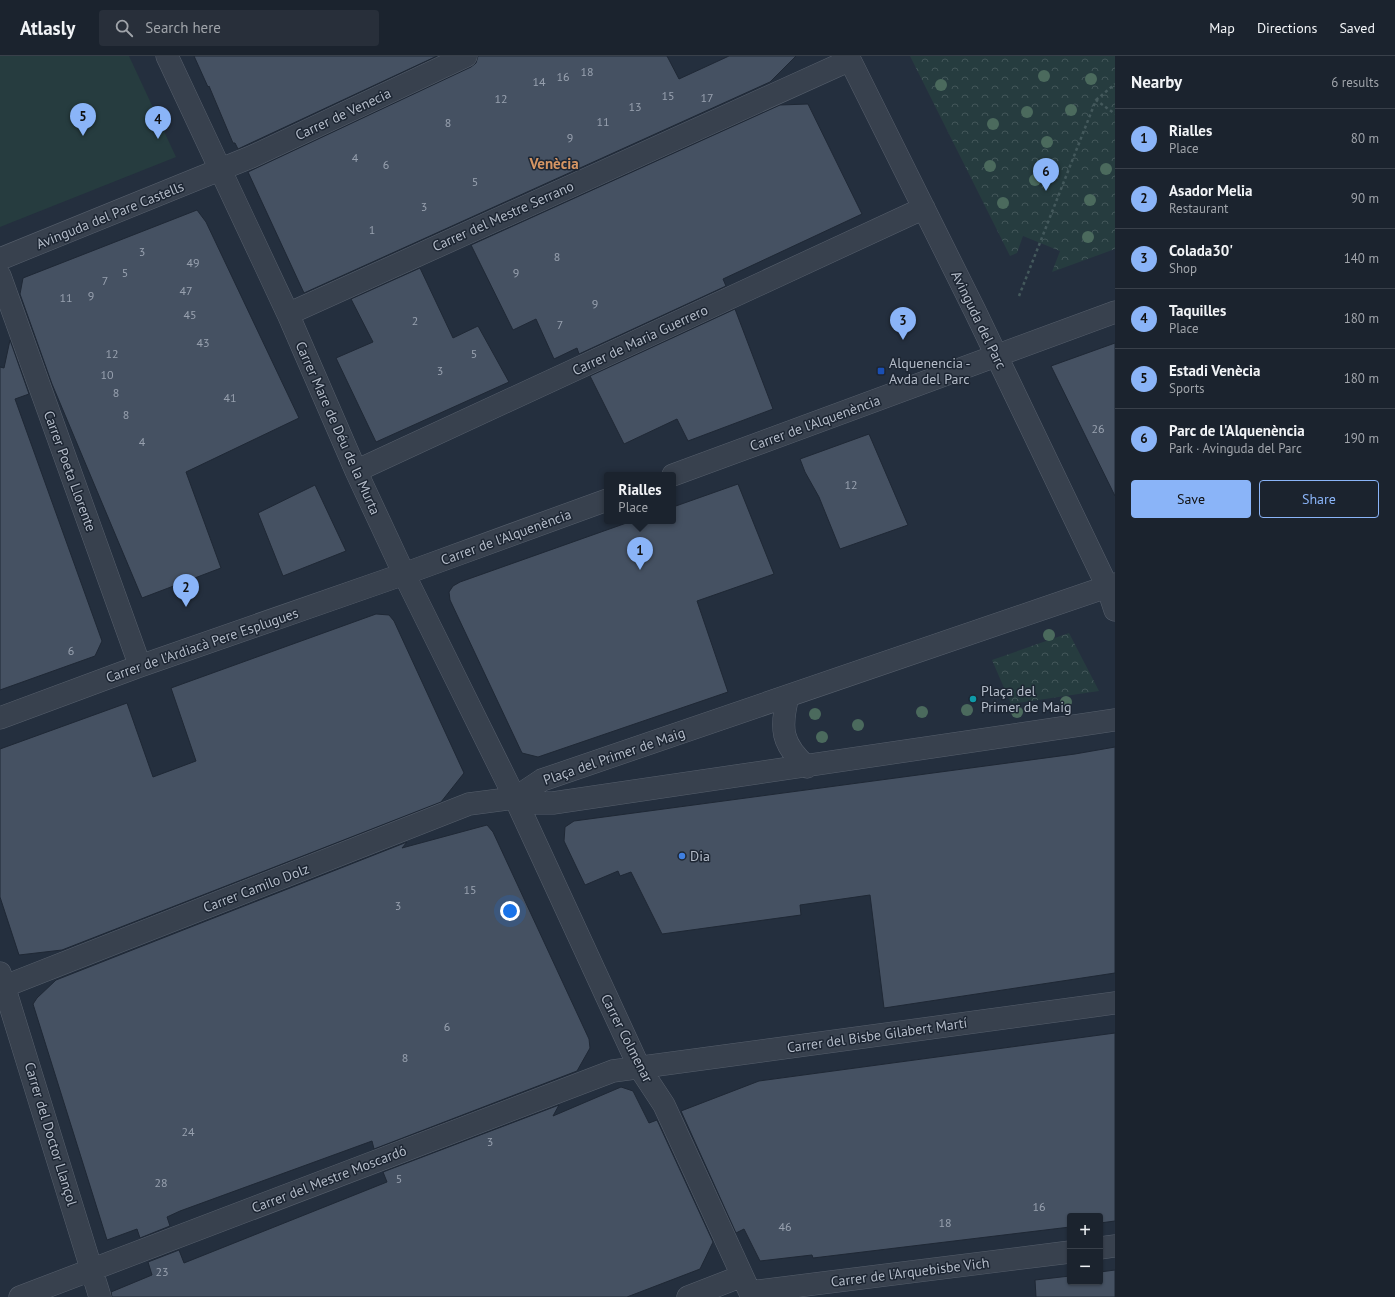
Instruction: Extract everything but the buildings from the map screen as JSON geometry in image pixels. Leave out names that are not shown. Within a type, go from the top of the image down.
[{"type":"street","name":"Carrer Mare de Déu de la Murta","points":[[167,56],[288,314],[356,471],[404,574],[515,798]]},
{"type":"street","name":"Carrer de Venecia","points":[[220,170],[258,154],[466,56]]},
{"type":"street","name":"Avinguda del Parc","points":[[849,58],[996,357],[1111,585]]},
{"type":"street","name":"Carrer del Mestre Serrano","points":[[288,314],[849,58]]},
{"type":"street","name":"Avinguda del Pare Castells","points":[[0,259],[220,170]]},
{"type":"street","name":"Carrer de Maria Guerrero","points":[[356,471],[924,208]]},
{"type":"street","name":"Carrer Poeta Llorente","points":[[0,276],[140,666]]},
{"type":"street","name":"Carrer de l'Alquenència","points":[[676,474],[1115,312]]},
{"type":"street","name":"Carrer de l'Alquenència","points":[[404,574],[604,501]]},
{"type":"street","name":"Carrer de l'Ardiacà Pere Esplugues","points":[[0,718],[140,666],[404,574]]},
{"type":"street","points":[[1111,585],[1115,610]]},
{"type":"street","name":"Plaça del Primer de Maig","points":[[515,798],[542,780],[1111,585]]},
{"type":"street","points":[[788,696],[783,715],[783,728],[787,743],[794,755],[807,767]]},
{"type":"street","name":"Plaça del Primer de Maig","points":[[515,798],[536,803],[553,803],[807,767],[880,754],[1115,720]]},
{"type":"street","name":"Carrer Camilo Dolz","points":[[2,982],[469,804],[515,798]]},
{"type":"street","name":"Carrer Colmenar","points":[[515,798],[639,1067],[664,1105],[748,1288]]},
{"type":"street","name":"Carrer del Doctor Llançol","points":[[2,982],[100,1297]]},
{"type":"street","name":"Carrer del Bisbe Gilabert Martí","points":[[639,1067],[1115,1003]]},
{"type":"street","name":"Carrer del Mestre Moscardó","points":[[20,1297],[613,1071],[639,1067]]},
{"type":"street","points":[[1103,1248],[1115,1246]]},
{"type":"street","name":"Carrer de l'Arquebisbe Vich","points":[[688,1297],[748,1288],[1067,1252]]},
{"type":"path","points":[[1019,296],[1096,100],[1115,84]]},
{"type":"path","points":[[1096,100],[1115,114]]},
{"type":"green space","points":[[0,56],[129,56],[176,157],[0,227]]},
{"type":"green space","points":[[910,56],[1115,56],[1115,249],[1052,272],[1060,251],[1023,236],[1017,253],[1010,256]]},
{"type":"green space","points":[[1069,633],[1099,691],[1011,704],[992,660]]},
{"type":"place","name":"Estadi Venècia","points":[[83,136]]},
{"type":"place","name":"Taquilles","points":[[158,139]]},
{"type":"place","name":"Parc de l'Alquenència","points":[[1046,191]]},
{"type":"place","name":"Colada30'","points":[[903,340]]},
{"type":"place","name":"Alquenencia - Avda del Parc","points":[[881,371]]},
{"type":"place","name":"Rialles","points":[[640,570]]},
{"type":"place","name":"Asador Melia","points":[[186,607]]},
{"type":"place","name":"Plaça del Primer de Maig","points":[[973,699]]},
{"type":"place","name":"Dia","points":[[682,856]]},
{"type":"district","name":"Venècia","points":[[554,163]]}]
